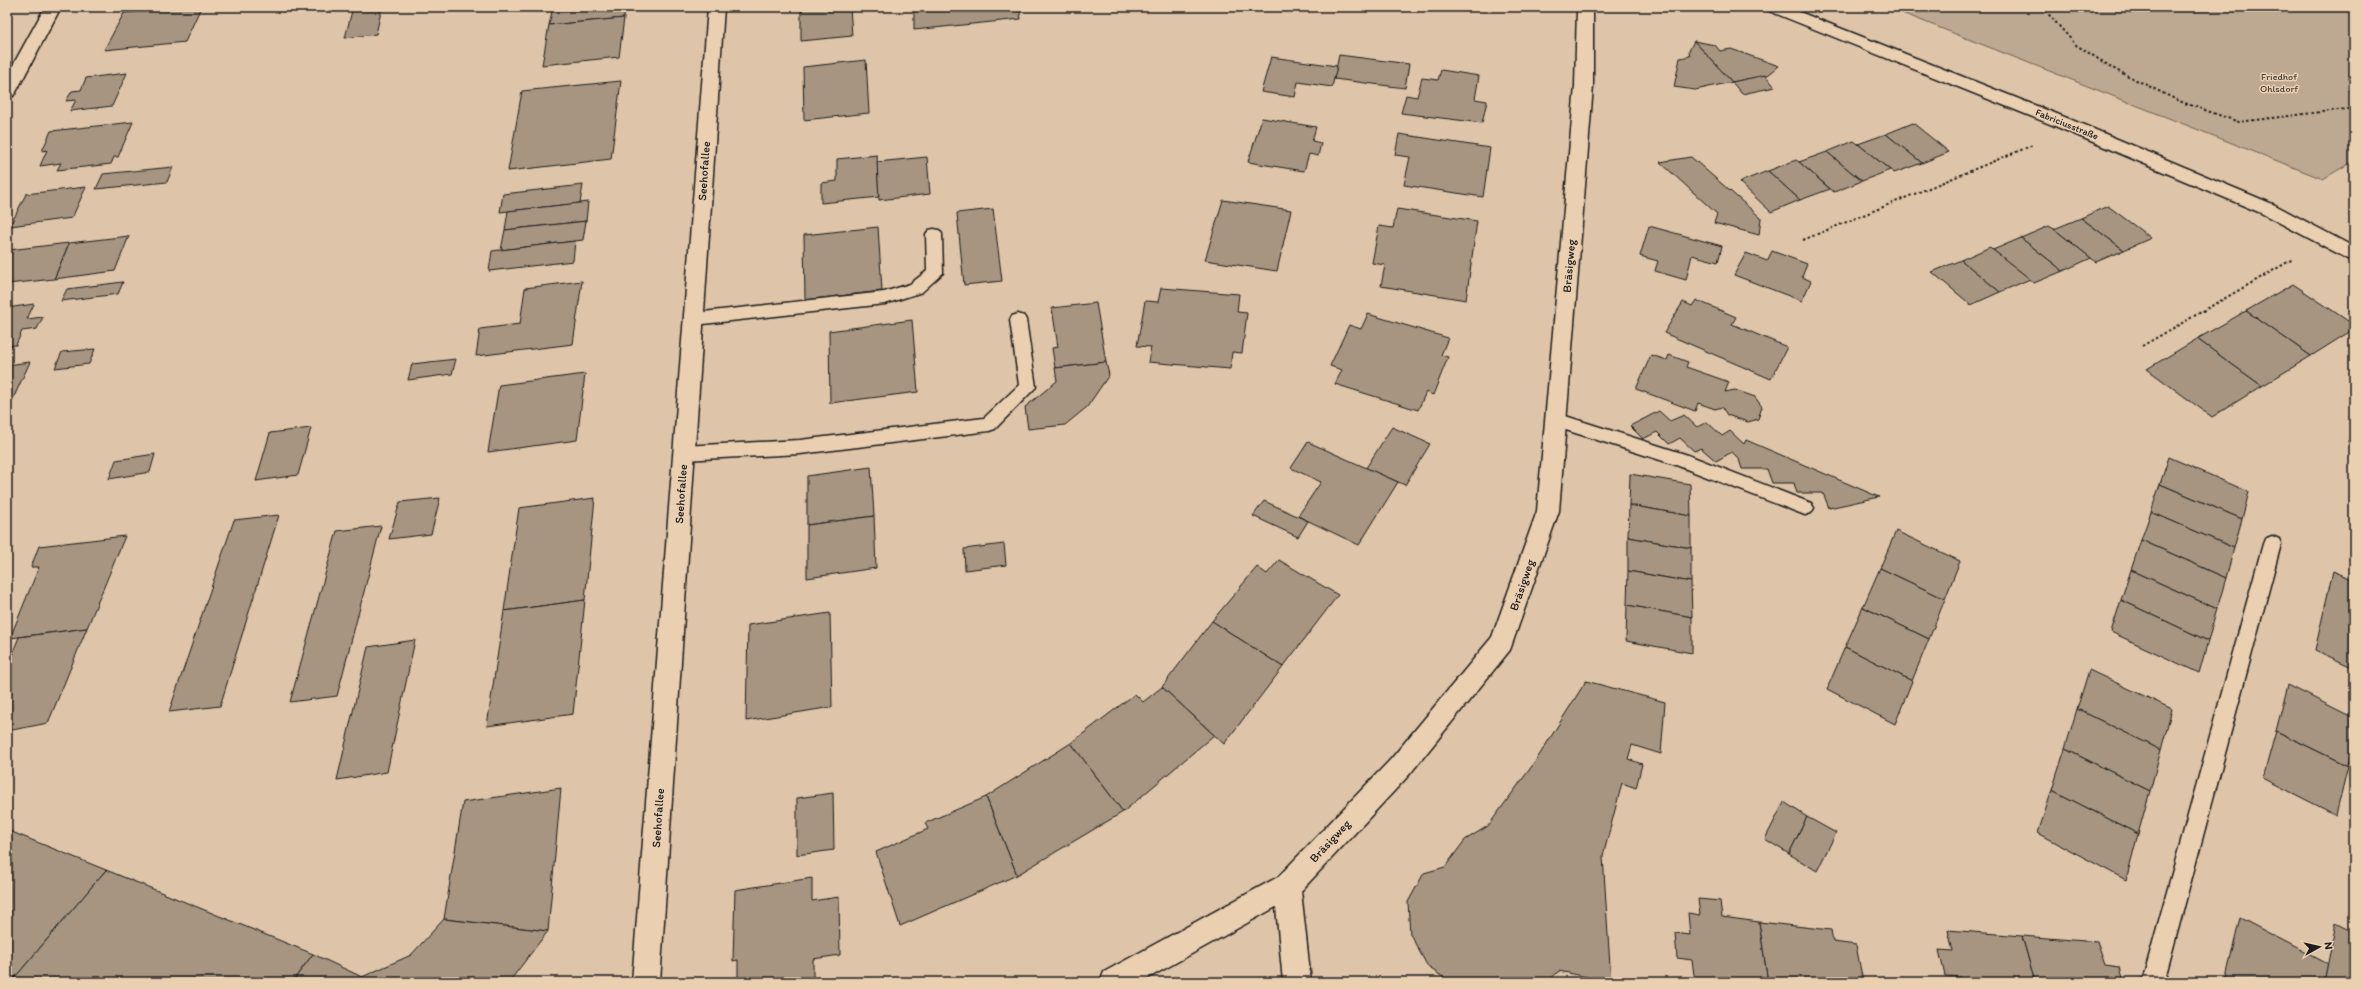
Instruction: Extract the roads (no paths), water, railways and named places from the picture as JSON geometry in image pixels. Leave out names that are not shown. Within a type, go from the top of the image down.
[{"type":"street","points":[[7,92],[53,7]]},
{"type":"street","name":"Seehofallee","points":[[646,982],[716,7]]},
{"type":"street","name":"Bräsigweg","points":[[1114,982],[1287,886],[1400,767],[1502,643],[1548,511],[1584,86],[1585,7]]},
{"type":"street","name":"Fabriciusstraße","points":[[1773,7],[2075,128],[2268,209],[2354,255]]},
{"type":"street","points":[[1287,886],[1297,982]]},
{"type":"lane","points":[[694,319],[885,298],[916,288],[935,273],[934,234]]},
{"type":"lane","points":[[684,453],[800,447],[989,424],[1028,387],[1018,320]]},
{"type":"lane","points":[[1556,420],[1620,438],[1731,477],[1805,508]]},
{"type":"lane","points":[[2153,982],[2272,544]]},
{"type":"park label","name":"Friedhof Ohlsdorf","points":[[2279,82]]}]
